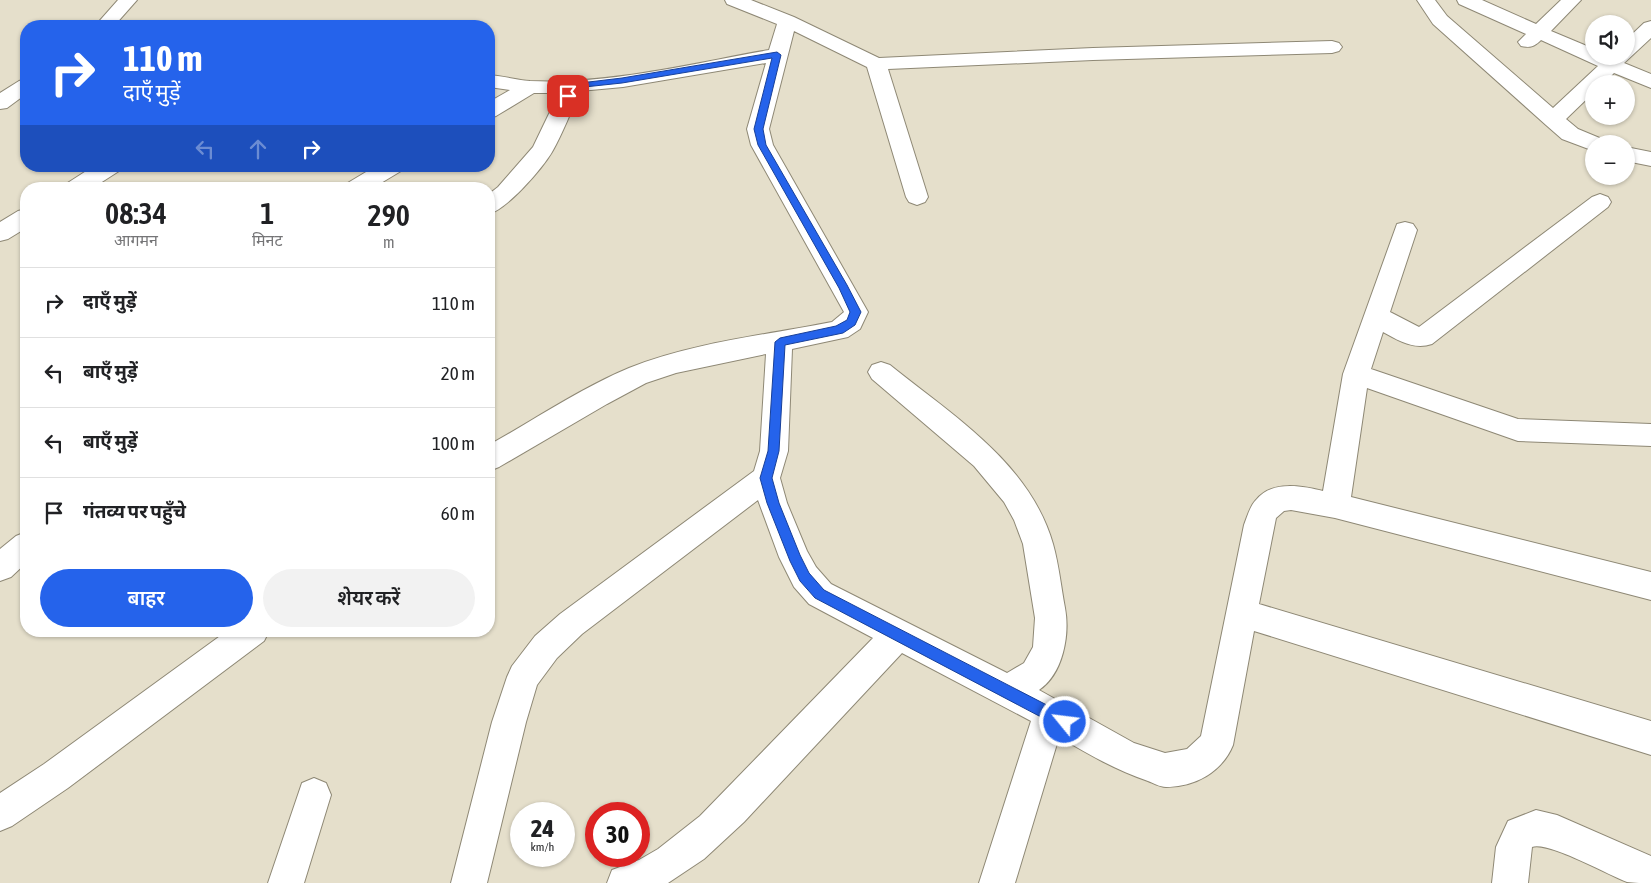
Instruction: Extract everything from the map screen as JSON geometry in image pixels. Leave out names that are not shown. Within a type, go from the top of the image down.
[{"type":"street","points":[[110,20],[128,0]]},
{"type":"street","points":[[734,0],[787,21],[866,58],[874,64],[880,74],[917,197]]},
{"type":"street","points":[[1426,0],[1440,20],[1570,134],[1585,140]]},
{"type":"street","points":[[1533,37],[1572,0]]},
{"type":"street","points":[[1447,26],[1473,1],[1533,37],[1585,52]]},
{"type":"street","points":[[495,456],[598,396],[637,376],[674,363],[839,330],[852,322],[856,312],[762,145],[758,129],[787,21]]},
{"type":"street","points":[[1635,42],[1651,27]]},
{"type":"street","points":[[874,64],[1093,54],[1332,47]]},
{"type":"street","points":[[495,82],[530,87],[572,86],[622,81],[777,55]]},
{"type":"street","points":[[1554,120],[1612,65]]},
{"type":"street","points":[[1623,65],[1651,82]]},
{"type":"street","points":[[495,201],[506,192],[542,150],[572,86]]},
{"type":"street","points":[[495,107],[530,87]]},
{"type":"street","points":[[0,103],[20,89]]},
{"type":"street","points":[[1635,156],[1651,159]]},
{"type":"street","points":[[85,182],[101,172]]},
{"type":"street","points":[[366,182],[383,172]]},
{"type":"street","points":[[1376,316],[1410,335],[1423,337],[1600,202]]},
{"type":"street","points":[[0,233],[20,221]]},
{"type":"street","points":[[1335,506],[1356,374],[1405,230]]},
{"type":"street","points":[[780,342],[774,451],[766,478],[773,503],[794,557],[805,577],[820,594],[1050,713],[1126,757],[1165,770],[1196,765],[1216,745],[1259,525],[1266,508],[1278,498],[1296,498],[1335,506],[1651,586]]},
{"type":"street","points":[[881,372],[984,458],[1014,493],[1027,516],[1038,544],[1052,618],[1049,650],[1035,674],[1008,691]]},
{"type":"street","points":[[1356,374],[1518,430],[1651,435]]},
{"type":"street","points":[[469,883],[509,722],[523,677],[546,647],[571,624],[766,478]]},
{"type":"street","points":[[0,566],[20,551]]},
{"type":"street","points":[[1241,613],[1651,738]]},
{"type":"street","points":[[624,883],[638,880],[678,857],[717,824],[898,634]]},
{"type":"street","points":[[0,814],[56,776],[246,637]]},
{"type":"street","points":[[996,883],[1050,713]]},
{"type":"street","points":[[286,883],[314,795]]},
{"type":"street","points":[[1510,883],[1514,847],[1520,833],[1536,828],[1557,833],[1651,874]]},
{"type":"route","points":[[568,96],[572,86],[622,81],[777,55],[758,129],[762,145],[856,312],[852,322],[839,330],[780,342],[774,451],[766,478],[773,503],[794,557],[805,577],[820,594],[1065,722]]}]
